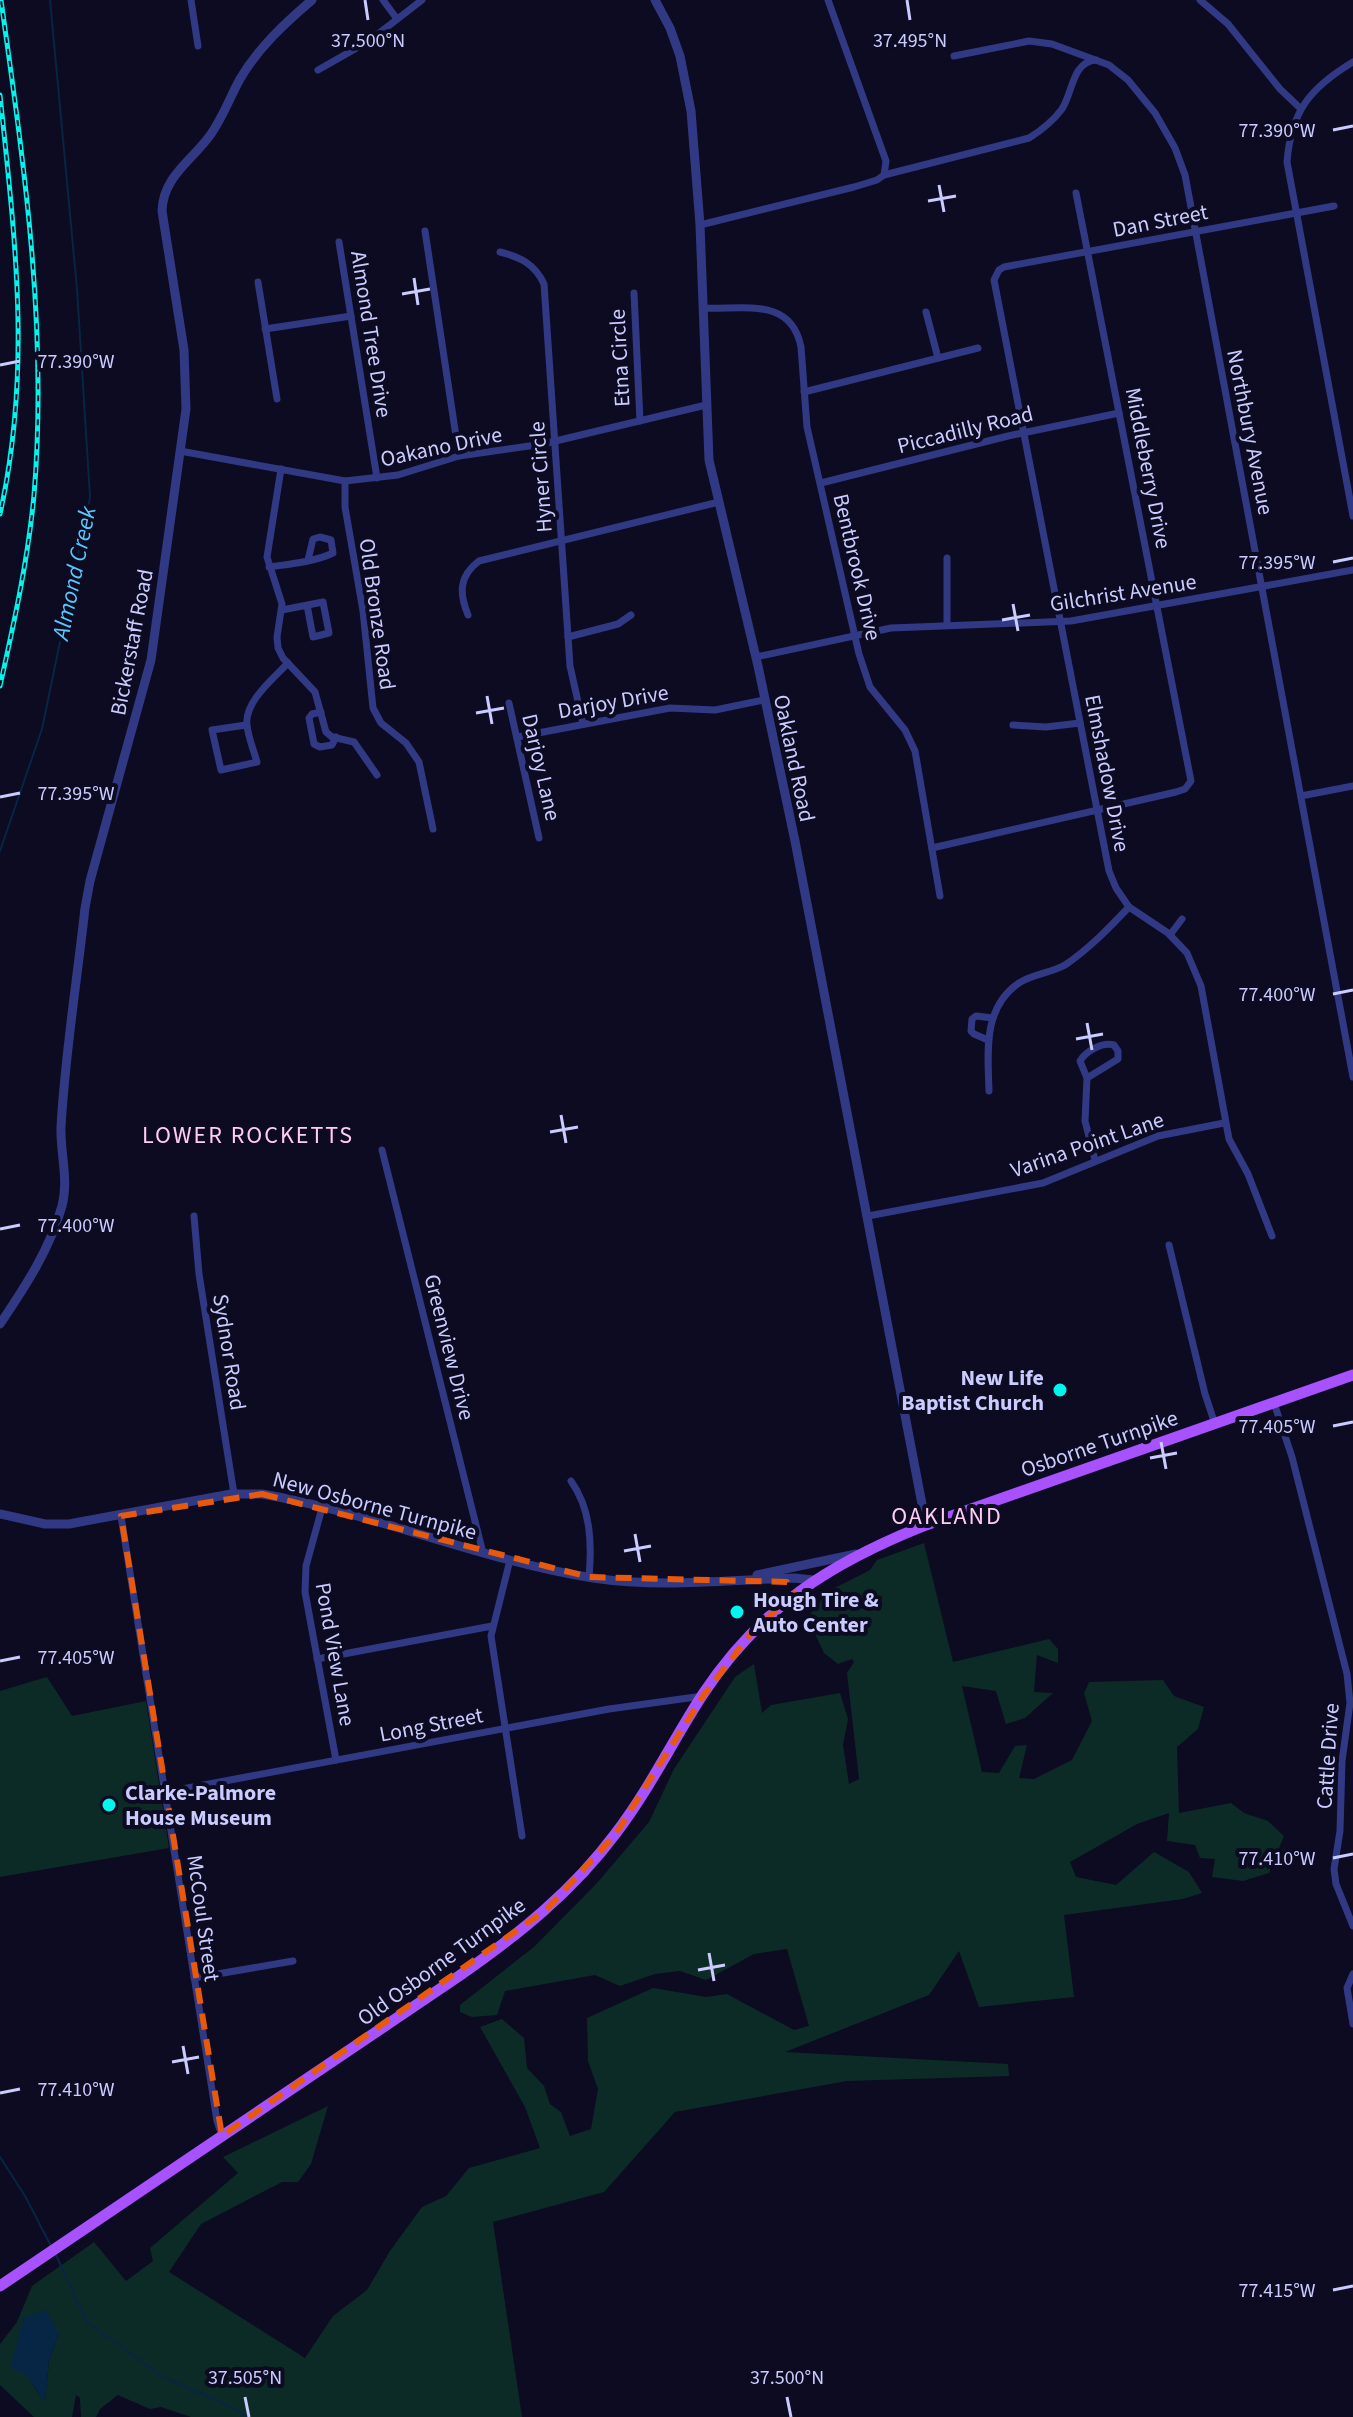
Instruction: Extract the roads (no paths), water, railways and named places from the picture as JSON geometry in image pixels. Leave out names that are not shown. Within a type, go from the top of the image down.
[{"type":"main road","name":"Osborne Turnpike","points":[[859,1553],[926,1525],[1353,1375]]},
{"type":"main road","name":"Old Osborne Turnpike","points":[[0,2286],[483,1959],[546,1910],[615,1835],[703,1696],[753,1631],[813,1580],[859,1553]]},
{"type":"street","points":[[191,0],[198,46]]},
{"type":"street","name":"Bickerstaff Road","points":[[0,1324],[32,1275],[63,1202],[62,1119],[85,908],[151,660],[186,409],[187,377],[162,211],[164,194],[175,174],[213,132],[253,60],[288,20],[312,0]]},
{"type":"street","points":[[383,0],[397,19]]},
{"type":"street","points":[[318,70],[369,41],[422,0]]},
{"type":"street","name":"Oakland Road","points":[[655,0],[670,28],[685,74],[693,131],[700,225],[707,448],[756,657],[800,869],[926,1525]]},
{"type":"street","points":[[828,0],[886,161],[884,175]]},
{"type":"street","points":[[1200,0],[1228,24],[1280,89],[1300,108]]},
{"type":"street","name":"Northbury Avenue","points":[[954,56],[1029,41],[1052,44],[1109,65],[1128,80],[1155,113],[1170,137],[1185,175],[1353,1077]]},
{"type":"street","points":[[700,225],[854,187],[884,175],[1029,138],[1056,116],[1083,64],[1098,60]]},
{"type":"street","points":[[1353,62],[1323,82],[1300,108],[1292,129],[1287,162],[1353,516]]},
{"type":"street","name":"Middleberry Drive","points":[[1076,193],[1189,767],[1189,785],[1176,792],[1098,810]]},
{"type":"street","name":"Dan Street","points":[[995,274],[1004,267],[1334,206]]},
{"type":"street","points":[[425,231],[459,456]]},
{"type":"street","name":"Almond Tree Drive","points":[[339,242],[377,478]]},
{"type":"street","name":"Hyner Circle","points":[[500,252],[530,264],[544,284],[570,666],[583,724]]},
{"type":"street","name":"Elmshadow Drive","points":[[995,274],[1109,871],[1129,907],[1170,935],[1187,953],[1201,986],[1224,1123],[1272,1236]]},
{"type":"street","points":[[258,282],[277,399]]},
{"type":"street","name":"Etna Circle","points":[[634,293],[640,421]]},
{"type":"street","name":"Bentbrook Drive","points":[[703,308],[775,311],[788,319],[800,341],[807,427],[864,673],[870,687],[912,743],[940,896]]},
{"type":"street","points":[[926,312],[938,358]]},
{"type":"street","points":[[265,329],[351,316]]},
{"type":"street","points":[[804,392],[978,348]]},
{"type":"street","name":"Oakano Drive","points":[[180,451],[345,481],[413,472],[459,456],[524,448],[706,405]]},
{"type":"street","name":"Piccadilly Road","points":[[821,483],[1023,432],[1119,413]]},
{"type":"street","points":[[281,469],[267,550],[269,567],[281,596],[279,651],[312,686],[326,732],[354,742],[377,775]]},
{"type":"street","name":"Old Bronze Road","points":[[345,481],[345,507],[363,611],[373,708],[381,723],[406,743],[419,762],[433,829]]},
{"type":"street","points":[[468,615],[462,600],[466,574],[476,563],[489,557],[719,502]]},
{"type":"street","points":[[947,558],[947,625]]},
{"type":"street","points":[[269,567],[308,560]]},
{"type":"street","name":"Gilchrist Avenue","points":[[756,657],[891,628],[1060,622],[1353,570]]},
{"type":"street","points":[[282,610],[307,605],[323,602],[329,633],[313,637],[307,605]]},
{"type":"street","points":[[568,637],[618,624],[631,615]]},
{"type":"street","points":[[246,725],[212,730],[221,770],[257,762],[246,725],[260,694],[288,663]]},
{"type":"street","name":"Darjoy Drive","points":[[517,737],[670,708],[715,710],[764,700]]},
{"type":"street","name":"Darjoy Lane","points":[[509,703],[539,838]]},
{"type":"street","points":[[321,712],[309,718],[314,744],[320,747],[332,745],[336,737]]},
{"type":"street","points":[[1013,725],[1046,727],[1080,723]]},
{"type":"street","points":[[1301,796],[1353,786]]},
{"type":"street","points":[[932,848],[1098,810]]},
{"type":"street","points":[[989,1091],[988,1040],[993,1018],[1005,997],[1019,983],[1061,967],[1080,954],[1129,907]]},
{"type":"street","points":[[1170,935],[1182,919]]},
{"type":"street","points":[[988,1040],[974,1034],[970,1025],[976,1016],[993,1018]]},
{"type":"street","points":[[1344,1027],[1353,1025]]},
{"type":"street","points":[[1087,1078],[1115,1062],[1119,1056],[1114,1045],[1103,1045],[1081,1058],[1081,1068],[1087,1078],[1085,1121],[1095,1160]]},
{"type":"street","name":"Varina Point Lane","points":[[868,1216],[1034,1185],[1158,1136],[1224,1123]]},
{"type":"street","name":"Greenview Drive","points":[[382,1150],[483,1553]]},
{"type":"street","name":"Sydnor Road","points":[[194,1216],[199,1274],[234,1494]]},
{"type":"street","points":[[1169,1245],[1215,1424]]},
{"type":"street","name":"Cattle Drive","points":[[1274,1403],[1292,1457],[1347,1674],[1350,1703],[1334,1869],[1336,1884],[1353,1926]]},
{"type":"street","points":[[571,1481],[583,1502],[589,1529],[589,1577]]},
{"type":"street","name":"New Osborne Turnpike","points":[[0,1514],[54,1525],[121,1516],[234,1494],[262,1494],[510,1560],[589,1577],[657,1583],[813,1580]]},
{"type":"street","name":"Pond View Lane","points":[[322,1508],[304,1581],[336,1760]]},
{"type":"street","name":"McCoul Street","points":[[121,1516],[217,2121],[222,2136]]},
{"type":"street","name":"New Osborne Turnpike","points":[[741,1579],[859,1553]]},
{"type":"street","points":[[510,1560],[492,1626],[492,1651],[522,1836]]},
{"type":"street","points":[[778,1579],[787,1582],[794,1594]]},
{"type":"street","points":[[317,1659],[492,1626]]},
{"type":"street","name":"Long Street","points":[[166,1792],[609,1709],[703,1696]]},
{"type":"street","points":[[194,1978],[293,1961]]},
{"type":"street","points":[[1353,1974],[1347,1988],[1353,2024]]},
{"type":"water","points":[[46,2310],[59,2334],[49,2361],[45,2402],[26,2375],[10,2367],[24,2318]]},
{"type":"waterway","name":"Almond Creek","points":[[0,851],[42,729],[90,497],[77,289],[50,0]]},
{"type":"waterway","name":"Almond Creek","points":[[0,2157],[51,2246]]},
{"type":"waterway","name":"Almond Creek","points":[[56,2255],[87,2322],[163,2377],[232,2407],[247,2417]]},
{"type":"railway","points":[[0,686],[31,519],[38,433],[36,308],[31,247],[1,0]]},
{"type":"railway","points":[[0,95],[18,304],[16,408],[0,514]]},
{"type":"place","name":"New Life Baptist Church","points":[[1060,1390]]},
{"type":"place","name":"Hough Tire & Auto Center","points":[[737,1612]]},
{"type":"place","name":"Clarke-Palmore House Museum","points":[[109,1805]]},
{"type":"district","name":"LOWER ROCKETTS","points":[[248,1135]]},
{"type":"district","name":"OAKLAND","points":[[947,1516]]}]
